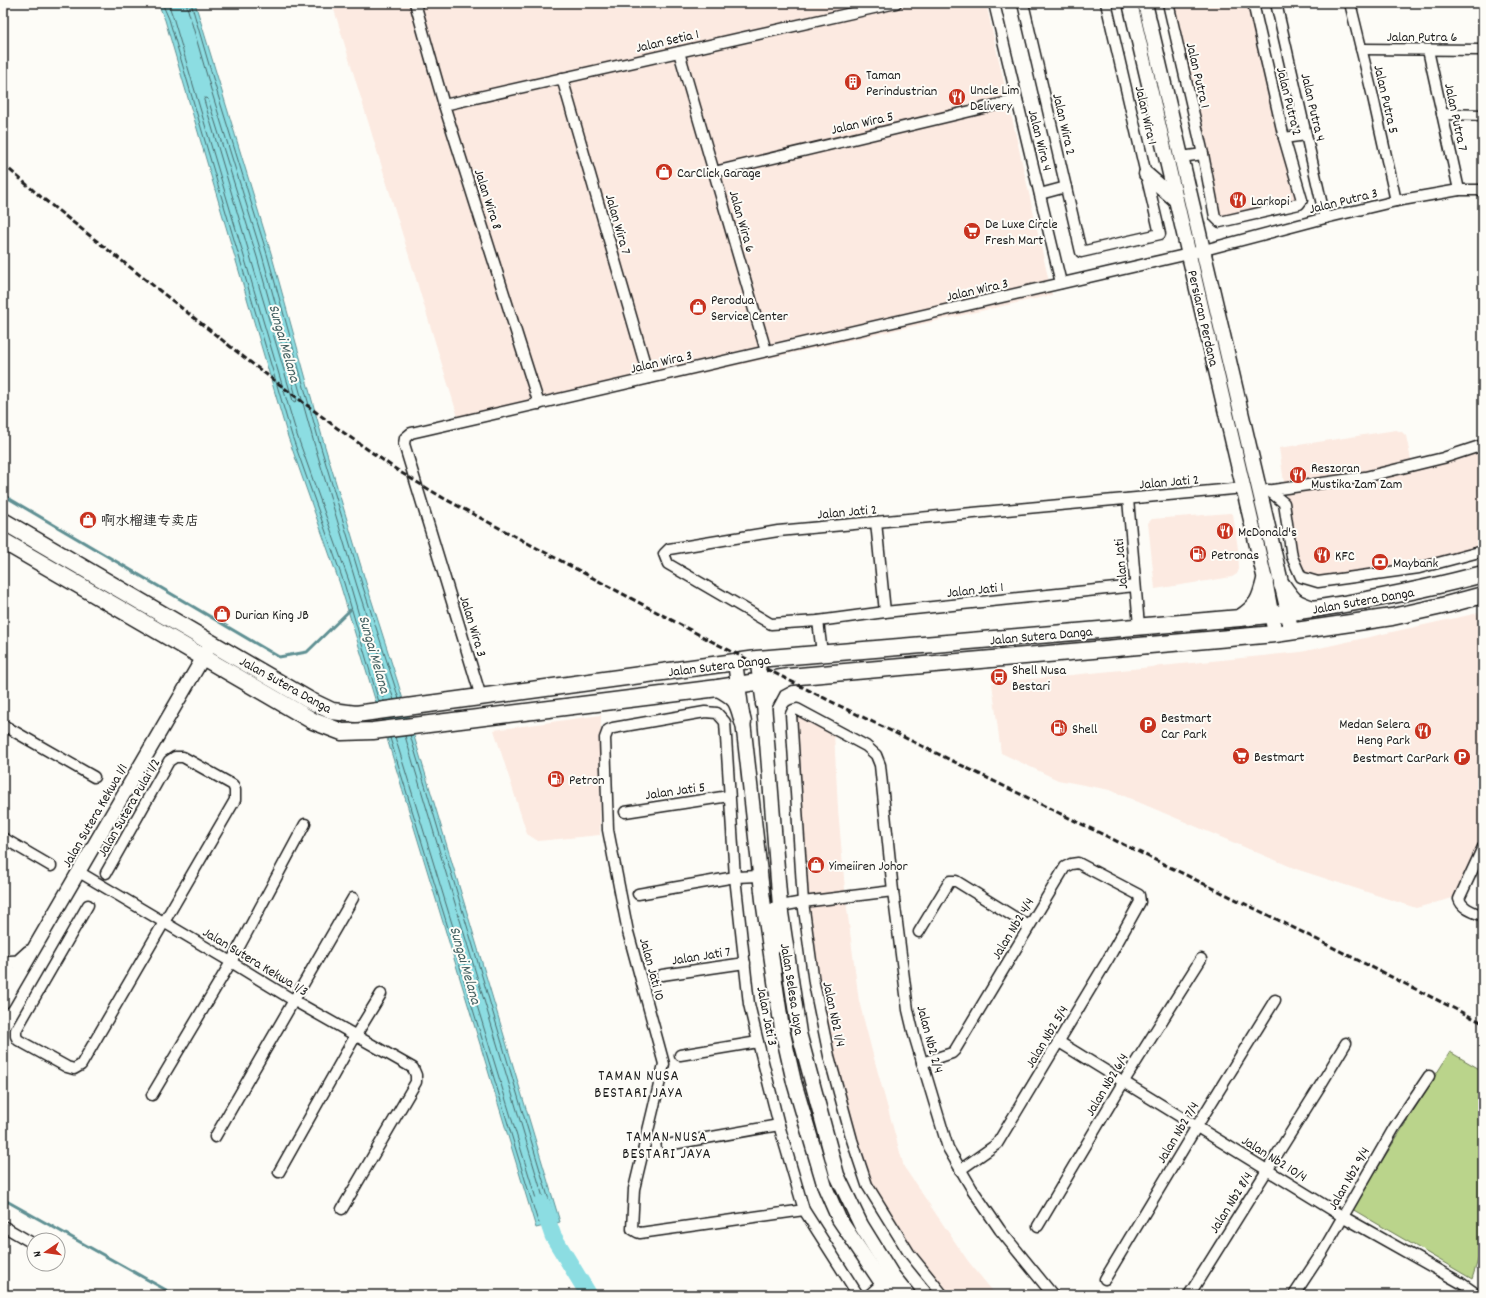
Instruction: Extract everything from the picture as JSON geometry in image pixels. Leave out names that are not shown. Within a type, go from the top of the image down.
[{"type":"main road","name":"Persiaran Perdana","points":[[1130,3],[1244,488],[1272,615],[1283,633]]},
{"type":"main road","name":"Persiaran Perdana","points":[[1144,3],[1203,251],[1264,491],[1288,612],[1283,633]]},
{"type":"main road","points":[[1146,174],[1176,200]]},
{"type":"main road","name":"Jalan Sutera Danga","points":[[3,521],[309,700],[332,711],[356,714],[757,659],[1240,618],[1314,610],[1436,587],[1483,574]]},
{"type":"main road","name":"Jalan Sutera Danga","points":[[3,541],[313,721],[342,732],[427,724],[718,688],[788,677],[1283,633],[1392,617],[1483,595]]},
{"type":"main road","points":[[1240,618],[1253,609],[1260,596],[1265,580]]},
{"type":"main road","points":[[1282,586],[1292,600],[1297,604],[1314,610]]},
{"type":"main road","name":"Jalan Selesa Jaya","points":[[757,659],[764,704],[780,906],[799,1033],[837,1175],[887,1279],[892,1295]]},
{"type":"main road","name":"Jalan Selesa Jaya","points":[[735,662],[760,876],[782,1029],[791,1067],[825,1188],[839,1219],[887,1279],[908,1295]]},
{"type":"main road","points":[[764,704],[774,685],[788,677]]},
{"type":"main road","points":[[718,688],[734,698],[737,702],[743,722]]},
{"type":"street","name":"Jalan Wira 8","points":[[414,3],[444,105],[539,404]]},
{"type":"street","name":"Jalan Setia 1","points":[[444,105],[896,3]]},
{"type":"street","name":"Jalan Wira 4","points":[[994,3],[1061,284]]},
{"type":"street","name":"Jalan Wira 2","points":[[1023,3],[1081,252]]},
{"type":"street","name":"Jalan Wira 1","points":[[1081,252],[1160,234],[1106,3]]},
{"type":"street","name":"Jalan Putra 1","points":[[1168,3],[1216,217],[1220,222]]},
{"type":"street","name":"Jalan Putra 2","points":[[1220,222],[1299,204],[1302,200],[1284,138],[1253,3]]},
{"type":"street","name":"Jalan Putra 4","points":[[1276,3],[1325,218]]},
{"type":"street","name":"Jalan Putra 5","points":[[1350,3],[1396,201]]},
{"type":"street","name":"Jalan Putra 6","points":[[1361,49],[1483,50]]},
{"type":"street","name":"Jalan Putra 7","points":[[1428,50],[1459,190]]},
{"type":"street","name":"Jalan Wira 6","points":[[679,52],[766,351]]},
{"type":"street","name":"Jalan Wira 7","points":[[562,78],[649,378]]},
{"type":"street","name":"Jalan Wira 5","points":[[714,172],[1017,100]]},
{"type":"street","points":[[1442,114],[1483,115]]},
{"type":"street","points":[[1284,138],[1306,135]]},
{"type":"street","points":[[1181,157],[1203,154]]},
{"type":"street","points":[[1040,194],[1066,187]]},
{"type":"street","name":"Jalan Putra 3","points":[[1189,254],[1396,201],[1459,190],[1483,190]]},
{"type":"street","name":"Jalan Wira 3","points":[[481,697],[404,444],[405,438],[408,435],[414,432],[1189,254]]},
{"type":"street","points":[[1264,491],[1365,477],[1443,458],[1483,445]]},
{"type":"street","points":[[1299,486],[1284,503],[1292,557],[1301,577],[1318,582],[1419,568],[1483,551]]},
{"type":"street","name":"Jalan Jati 2","points":[[818,621],[772,624],[668,564],[664,554],[669,549],[778,531],[1244,488]]},
{"type":"street","points":[[1264,491],[1284,503]]},
{"type":"street","name":"Jalan Jati","points":[[1128,499],[1139,626]]},
{"type":"street","points":[[876,522],[885,612]]},
{"type":"street","name":"Jalan Jati 1","points":[[818,621],[885,612],[1135,586]]},
{"type":"street","points":[[818,621],[822,653]]},
{"type":"street","name":"Jalan Sutera Kekwa 1/1","points":[[3,1002],[12,979],[35,946],[212,643]]},
{"type":"street","name":"Jalan Nb2 1/4","points":[[876,755],[866,746],[797,709],[792,710],[791,714],[802,902],[814,983],[830,1056],[852,1140],[867,1185],[909,1253],[943,1295]]},
{"type":"street","name":"Jalan Jati 10","points":[[725,722],[717,713],[705,712],[614,728],[608,730],[605,738],[608,830],[628,932],[664,1064],[634,1189],[632,1228],[640,1233],[804,1210]]},
{"type":"street","name":"Jalan Jati 3","points":[[725,722],[735,877],[749,1004],[779,1125],[804,1210],[858,1295]]},
{"type":"street","points":[[3,725],[94,777]]},
{"type":"street","name":"Jalan Nb2 2/4","points":[[876,755],[880,765],[893,891],[908,1010],[922,1063],[948,1148],[972,1189],[1000,1230],[1053,1295]]},
{"type":"street","name":"Jalan Sutera Pulai 1/2","points":[[106,873],[169,761],[175,757],[183,757],[233,785],[236,790],[235,800],[164,922]]},
{"type":"street","name":"Jalan Jati 5","points":[[625,812],[729,796]]},
{"type":"street","points":[[152,1094],[231,962],[305,824]]},
{"type":"street","points":[[3,838],[51,866]]},
{"type":"street","points":[[1483,847],[1459,899],[1464,907],[1483,916]]},
{"type":"street","name":"Jalan Nb2 4/4","points":[[922,1063],[952,1053],[955,1050],[1065,867],[1071,864],[1078,864],[1137,893],[1140,896],[1140,902]]},
{"type":"street","name":"Jalan Sutera Kekwa 1/3","points":[[79,872],[293,1000],[413,1068],[416,1075],[416,1082],[342,1209]]},
{"type":"street","points":[[638,894],[735,877],[760,876]]},
{"type":"street","points":[[919,932],[950,881],[956,881],[1029,926]]},
{"type":"street","points":[[773,967],[776,944],[773,911],[775,908],[802,902],[893,891]]},
{"type":"street","points":[[215,1137],[353,898]]},
{"type":"street","name":"Jalan Nb2 5/4","points":[[960,1170],[998,1144],[1140,902]]},
{"type":"street","points":[[88,905],[16,1030],[18,1040],[74,1069],[81,1065],[164,922]]},
{"type":"street","points":[[3,963],[18,962],[35,946]]},
{"type":"street","name":"Jalan Nb2 6/4","points":[[1038,1226],[1124,1081],[1201,958]]},
{"type":"street","name":"Jalan Jati 7","points":[[662,975],[745,962]]},
{"type":"street","points":[[3,966],[12,979]]},
{"type":"street","points":[[279,1172],[356,1035],[381,994]]},
{"type":"street","name":"Jalan Nb2 7/4","points":[[1105,1279],[1275,1000]]},
{"type":"street","points":[[680,1055],[758,1042]]},
{"type":"street","name":"Jalan Nb2 10/4","points":[[1059,1042],[1342,1216],[1461,1283],[1478,1295]]},
{"type":"street","name":"Jalan Nb2 8/4","points":[[1189,1295],[1346,1043]]},
{"type":"street","name":"Jalan Nb2 9/4","points":[[1294,1295],[1323,1251],[1394,1128],[1429,1076]]},
{"type":"street","points":[[667,1145],[779,1125]]},
{"type":"street","points":[[3,1226],[26,1239]]},
{"type":"street","points":[[869,1295],[887,1279]]},
{"type":"shaded area","points":[[332,3],[986,3],[1052,295],[461,427]]},
{"type":"shaded area","points":[[1164,3],[1257,3],[1285,127],[1305,200],[1219,226],[1194,133]]},
{"type":"shaded area","points":[[1396,430],[1402,432],[1406,436],[1413,469],[1483,449],[1483,548],[1422,564],[1318,579],[1303,574],[1295,557],[1279,448]]},
{"type":"shaded area","points":[[1233,514],[1238,549],[1239,569],[1237,574],[1232,577],[1155,589],[1148,523],[1152,519]]},
{"type":"shaded area","points":[[1483,612],[1483,838],[1456,897],[1416,908],[1296,869],[1110,790],[1058,780],[1001,753],[992,683],[1301,652]]},
{"type":"shaded area","points":[[794,713],[797,713],[834,733],[838,809],[846,901],[859,1001],[904,1167],[968,1261],[996,1295],[948,1295],[911,1250],[869,1181],[832,1053],[817,982],[806,897]]},
{"type":"shaded area","points":[[601,715],[600,835],[538,841],[527,834],[494,730]]},
{"type":"green space","points":[[1450,1052],[1483,1071],[1483,1244],[1472,1279],[1352,1209]]},
{"type":"water","points":[[158,3],[195,3],[271,253],[323,440],[398,683],[560,1222],[536,1228],[340,584],[288,437],[165,20]]},
{"type":"waterway","points":[[3,495],[279,657],[307,652],[350,610]]},
{"type":"waterway","points":[[3,1199],[175,1295]]},
{"type":"waterway","name":"Sungai Melana","points":[[542,1204],[553,1236],[589,1295]]},
{"type":"railway","points":[[3,164],[41,197],[250,362],[337,428],[400,472],[445,499],[711,641],[840,706],[1278,920],[1483,1023]]},
{"type":"place","name":"Taman Perindustrian","points":[[853,82]]},
{"type":"place","name":"Uncle Lim Delivery","points":[[957,97]]},
{"type":"place","name":"CarClick Garage","points":[[664,172]]},
{"type":"place","name":"Larkopi","points":[[1238,200]]},
{"type":"place","name":"De Luxe Circle Fresh Mart","points":[[972,231]]},
{"type":"place","name":"Perodua Service Center","points":[[698,307]]},
{"type":"place","name":"Reszoran Mustika Zam Zam","points":[[1298,475]]},
{"type":"place","name":"啊水榴連专卖店","points":[[88,520]]},
{"type":"place","name":"McDonald's","points":[[1225,531]]},
{"type":"place","name":"Petronas","points":[[1198,554]]},
{"type":"place","name":"KFC","points":[[1322,555]]},
{"type":"place","name":"Maybank","points":[[1380,562]]},
{"type":"place","name":"Durian King JB","points":[[222,614]]},
{"type":"place","name":"Shell Nusa Bestari","points":[[999,677]]},
{"type":"place","name":"Bestmart Car Park","points":[[1148,725]]},
{"type":"place","name":"Shell","points":[[1059,728]]},
{"type":"place","name":"Medan Selera Heng Park","points":[[1423,731]]},
{"type":"place","name":"Bestmart","points":[[1241,756]]},
{"type":"place","name":"Bestmart CarPark","points":[[1462,757]]},
{"type":"place","name":"Petron","points":[[556,779]]},
{"type":"place","name":"Yimeiiren Johor","points":[[816,865]]},
{"type":"district","name":"TAMAN NUSA BESTARI JAYA","points":[[639,1084]]},
{"type":"district","name":"TAMAN NUSA BESTARI JAYA","points":[[667,1144]]}]
